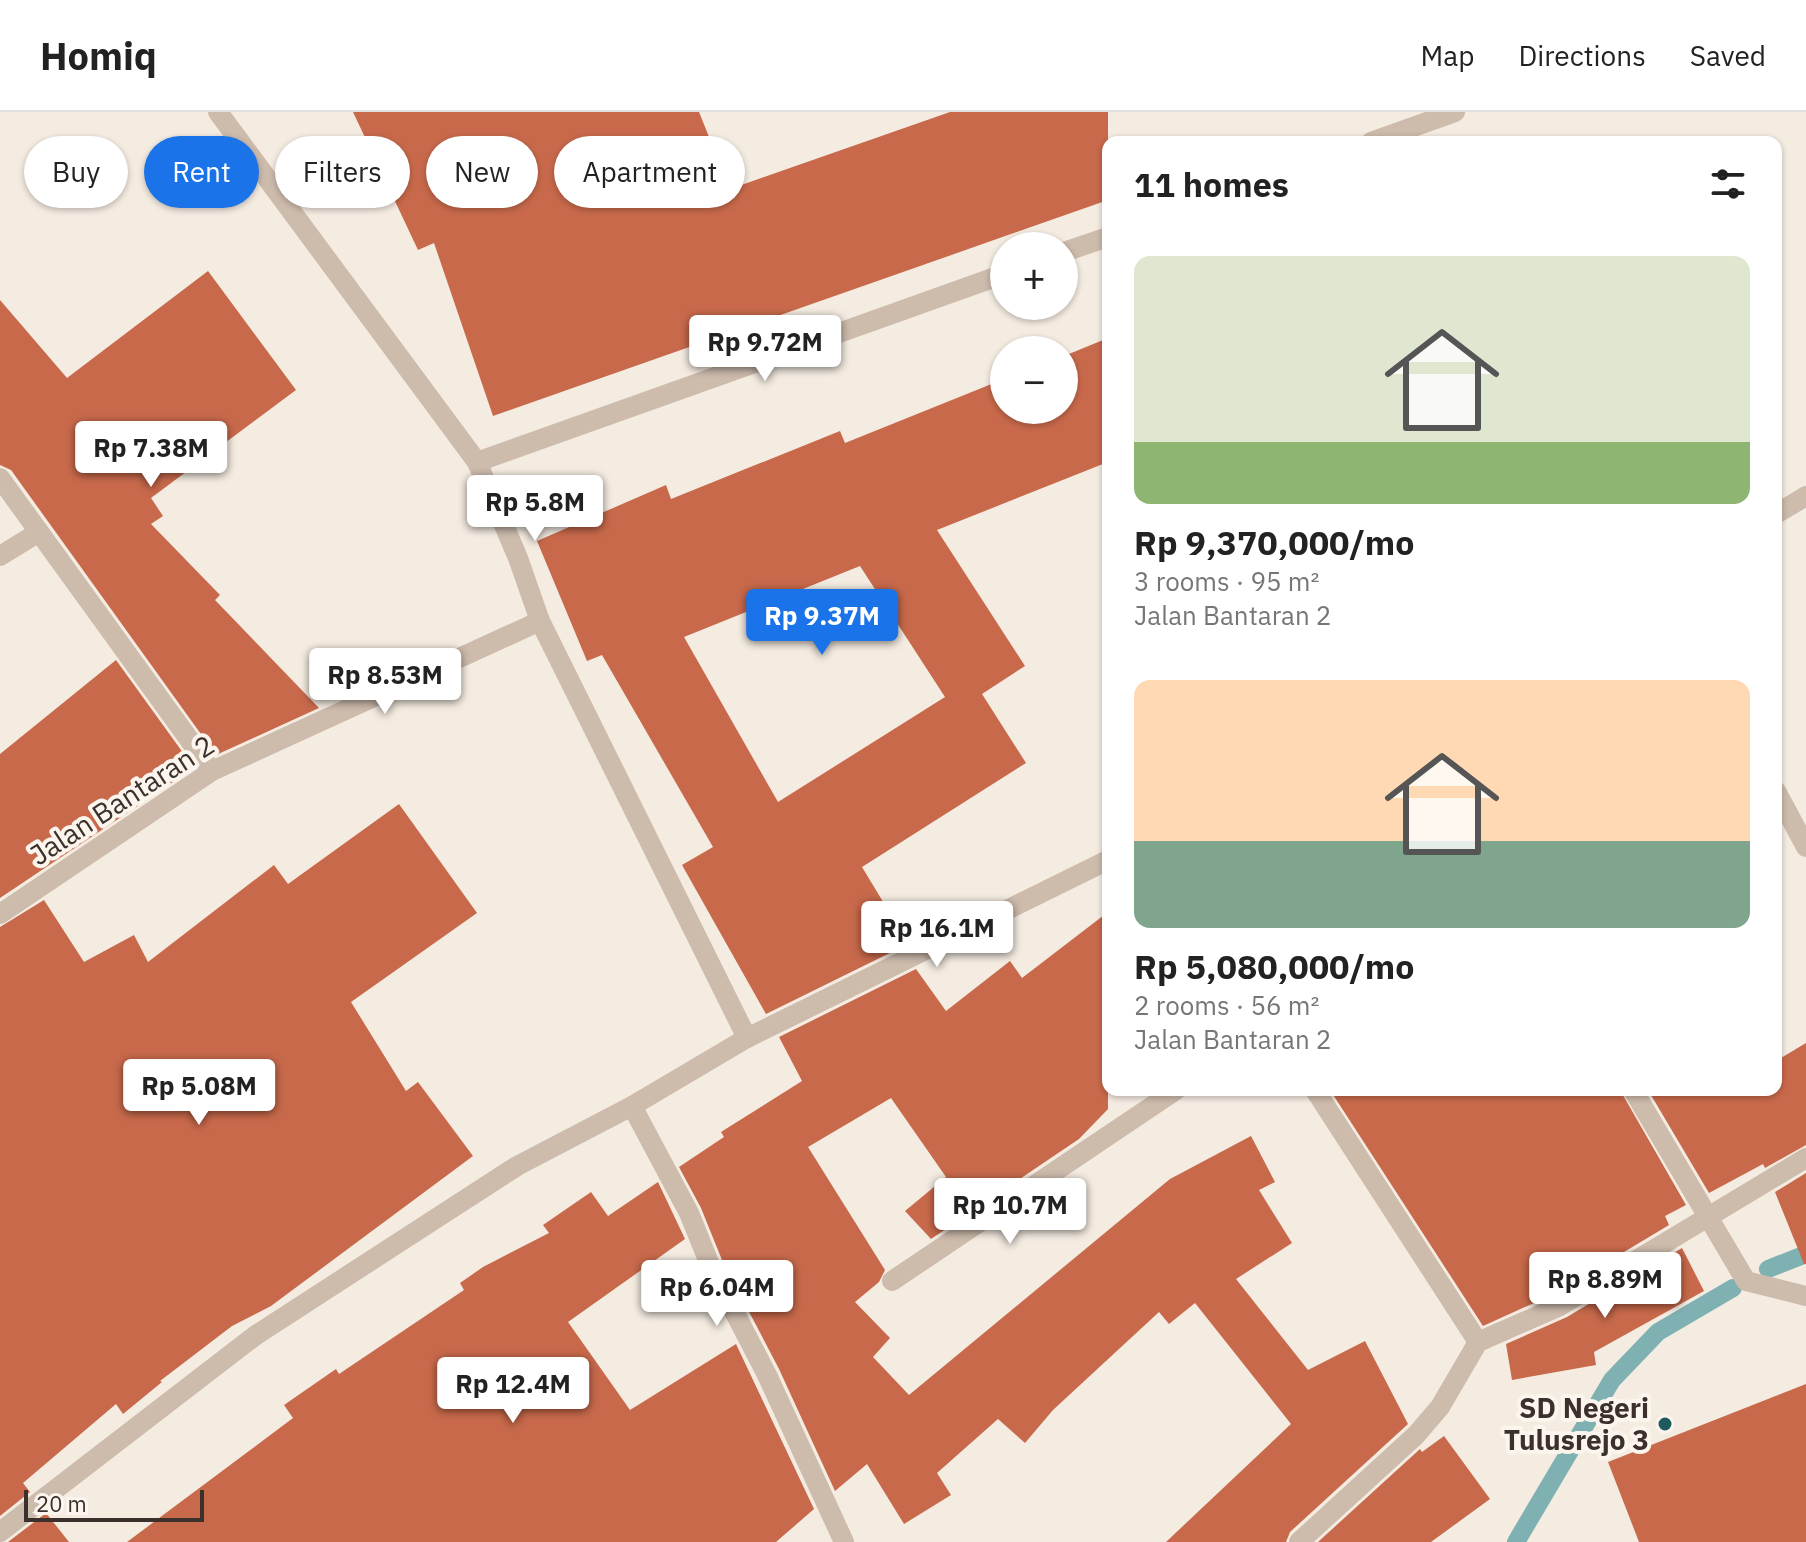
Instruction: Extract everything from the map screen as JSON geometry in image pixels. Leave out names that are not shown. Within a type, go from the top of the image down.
[{"type":"street","points":[[218,112],[477,462],[518,558],[540,621],[747,1038]]},
{"type":"street","points":[[1388,136],[1455,112]]},
{"type":"street","points":[[1078,247],[1102,239]]},
{"type":"street","points":[[477,462],[990,279]]},
{"type":"street","points":[[0,478],[212,771]]},
{"type":"street","points":[[1782,510],[1806,496]]},
{"type":"street","points":[[0,556],[39,532]]},
{"type":"street","name":"Jalan Bantaran 2","points":[[0,914],[212,771],[540,621]]},
{"type":"street","points":[[1782,802],[1806,847]]},
{"type":"street","points":[[0,1532],[256,1335],[517,1166],[632,1106],[747,1038],[1102,863]]},
{"type":"street","points":[[892,1281],[1167,1096]]},
{"type":"street","points":[[1319,1096],[1478,1342]]},
{"type":"street","points":[[1636,1096],[1746,1281],[1806,1296]]},
{"type":"street","points":[[632,1106],[689,1213],[710,1265],[767,1375],[835,1539]]},
{"type":"street","points":[[1299,1542],[1416,1435],[1440,1407],[1478,1342],[1560,1306],[1806,1158]]},
{"type":"building","points":[[353,112],[699,112],[709,136],[554,136],[554,208],[745,208],[745,184],[950,112],[1108,112],[1108,136],[1102,136],[1102,202],[1017,232],[990,232],[990,241],[493,416],[434,243],[418,250],[398,208],[410,208],[410,136],[364,136]]},
{"type":"building","points":[[208,271],[296,390],[151,498],[163,516],[151,524],[220,595],[215,600],[319,708],[216,755],[11,470],[0,465],[0,300],[67,378]]},
{"type":"building","points":[[1102,340],[1102,464],[937,530],[1025,666],[982,694],[1026,763],[862,867],[891,915],[881,921],[900,948],[766,1014],[682,865],[713,847],[602,655],[587,661],[537,541],[666,485],[671,499],[840,431],[845,443],[990,385],[990,424],[1078,424],[1078,350]],"holes":[[[860,566],[945,697],[778,802],[684,637]]]},
{"type":"building","points":[[116,660],[194,768],[156,793],[137,801],[139,805],[0,898],[0,754]]},
{"type":"building","points":[[399,804],[477,913],[351,1002],[406,1091],[418,1082],[473,1156],[271,1306],[232,1326],[160,1381],[123,1414],[116,1404],[23,1483],[30,1492],[0,1516],[0,927],[44,900],[84,962],[134,935],[148,962],[274,865],[288,884]]},
{"type":"building","points":[[1102,917],[1102,1096],[1108,1096],[1108,1109],[1079,1139],[931,1239],[905,1211],[946,1177],[891,1098],[808,1147],[885,1270],[879,1282],[855,1302],[890,1338],[873,1357],[909,1395],[1170,1179],[1251,1136],[1275,1182],[1259,1190],[1292,1243],[1236,1279],[1308,1370],[1365,1341],[1408,1424],[1290,1532],[1286,1542],[1166,1542],[1291,1424],[1195,1303],[1169,1324],[1159,1312],[1053,1410],[1025,1443],[998,1419],[937,1473],[951,1495],[904,1524],[867,1464],[835,1491],[779,1369],[722,1260],[701,1208],[679,1167],[724,1137],[721,1132],[802,1081],[779,1037],[916,969],[946,1011],[1010,961],[1022,978]]},
{"type":"building","points":[[1806,1043],[1806,1145],[1765,1168],[1763,1164],[1709,1193],[1652,1096],[1782,1096],[1782,1057]]},
{"type":"building","points":[[1334,1096],[1623,1096],[1686,1205],[1665,1216],[1669,1225],[1554,1294],[1483,1326]]},
{"type":"building","points":[[1806,1173],[1806,1264],[1804,1264],[1775,1192]]},
{"type":"building","points":[[658,1182],[685,1239],[568,1322],[630,1410],[736,1344],[814,1509],[776,1542],[127,1542],[293,1418],[284,1405],[336,1369],[339,1374],[464,1290],[460,1283],[483,1267],[549,1233],[543,1225],[591,1192],[608,1216]]},
{"type":"building","points":[[1682,1248],[1704,1291],[1594,1352],[1596,1365],[1512,1380],[1506,1344],[1567,1317]]},
{"type":"building","points":[[1806,1384],[1806,1542],[1639,1542],[1608,1462]]},
{"type":"building","points":[[1444,1436],[1490,1499],[1431,1542],[1318,1542],[1420,1449],[1422,1452]]},
{"type":"building","points":[[46,1513],[69,1542],[8,1542]]},
{"type":"waterway","points":[[1768,1269],[1806,1254]]},
{"type":"waterway","points":[[1516,1542],[1612,1380],[1658,1332],[1733,1288]]},
{"type":"place","name":"SD Negeri Tulusrejo 3","points":[[1665,1424]]}]
